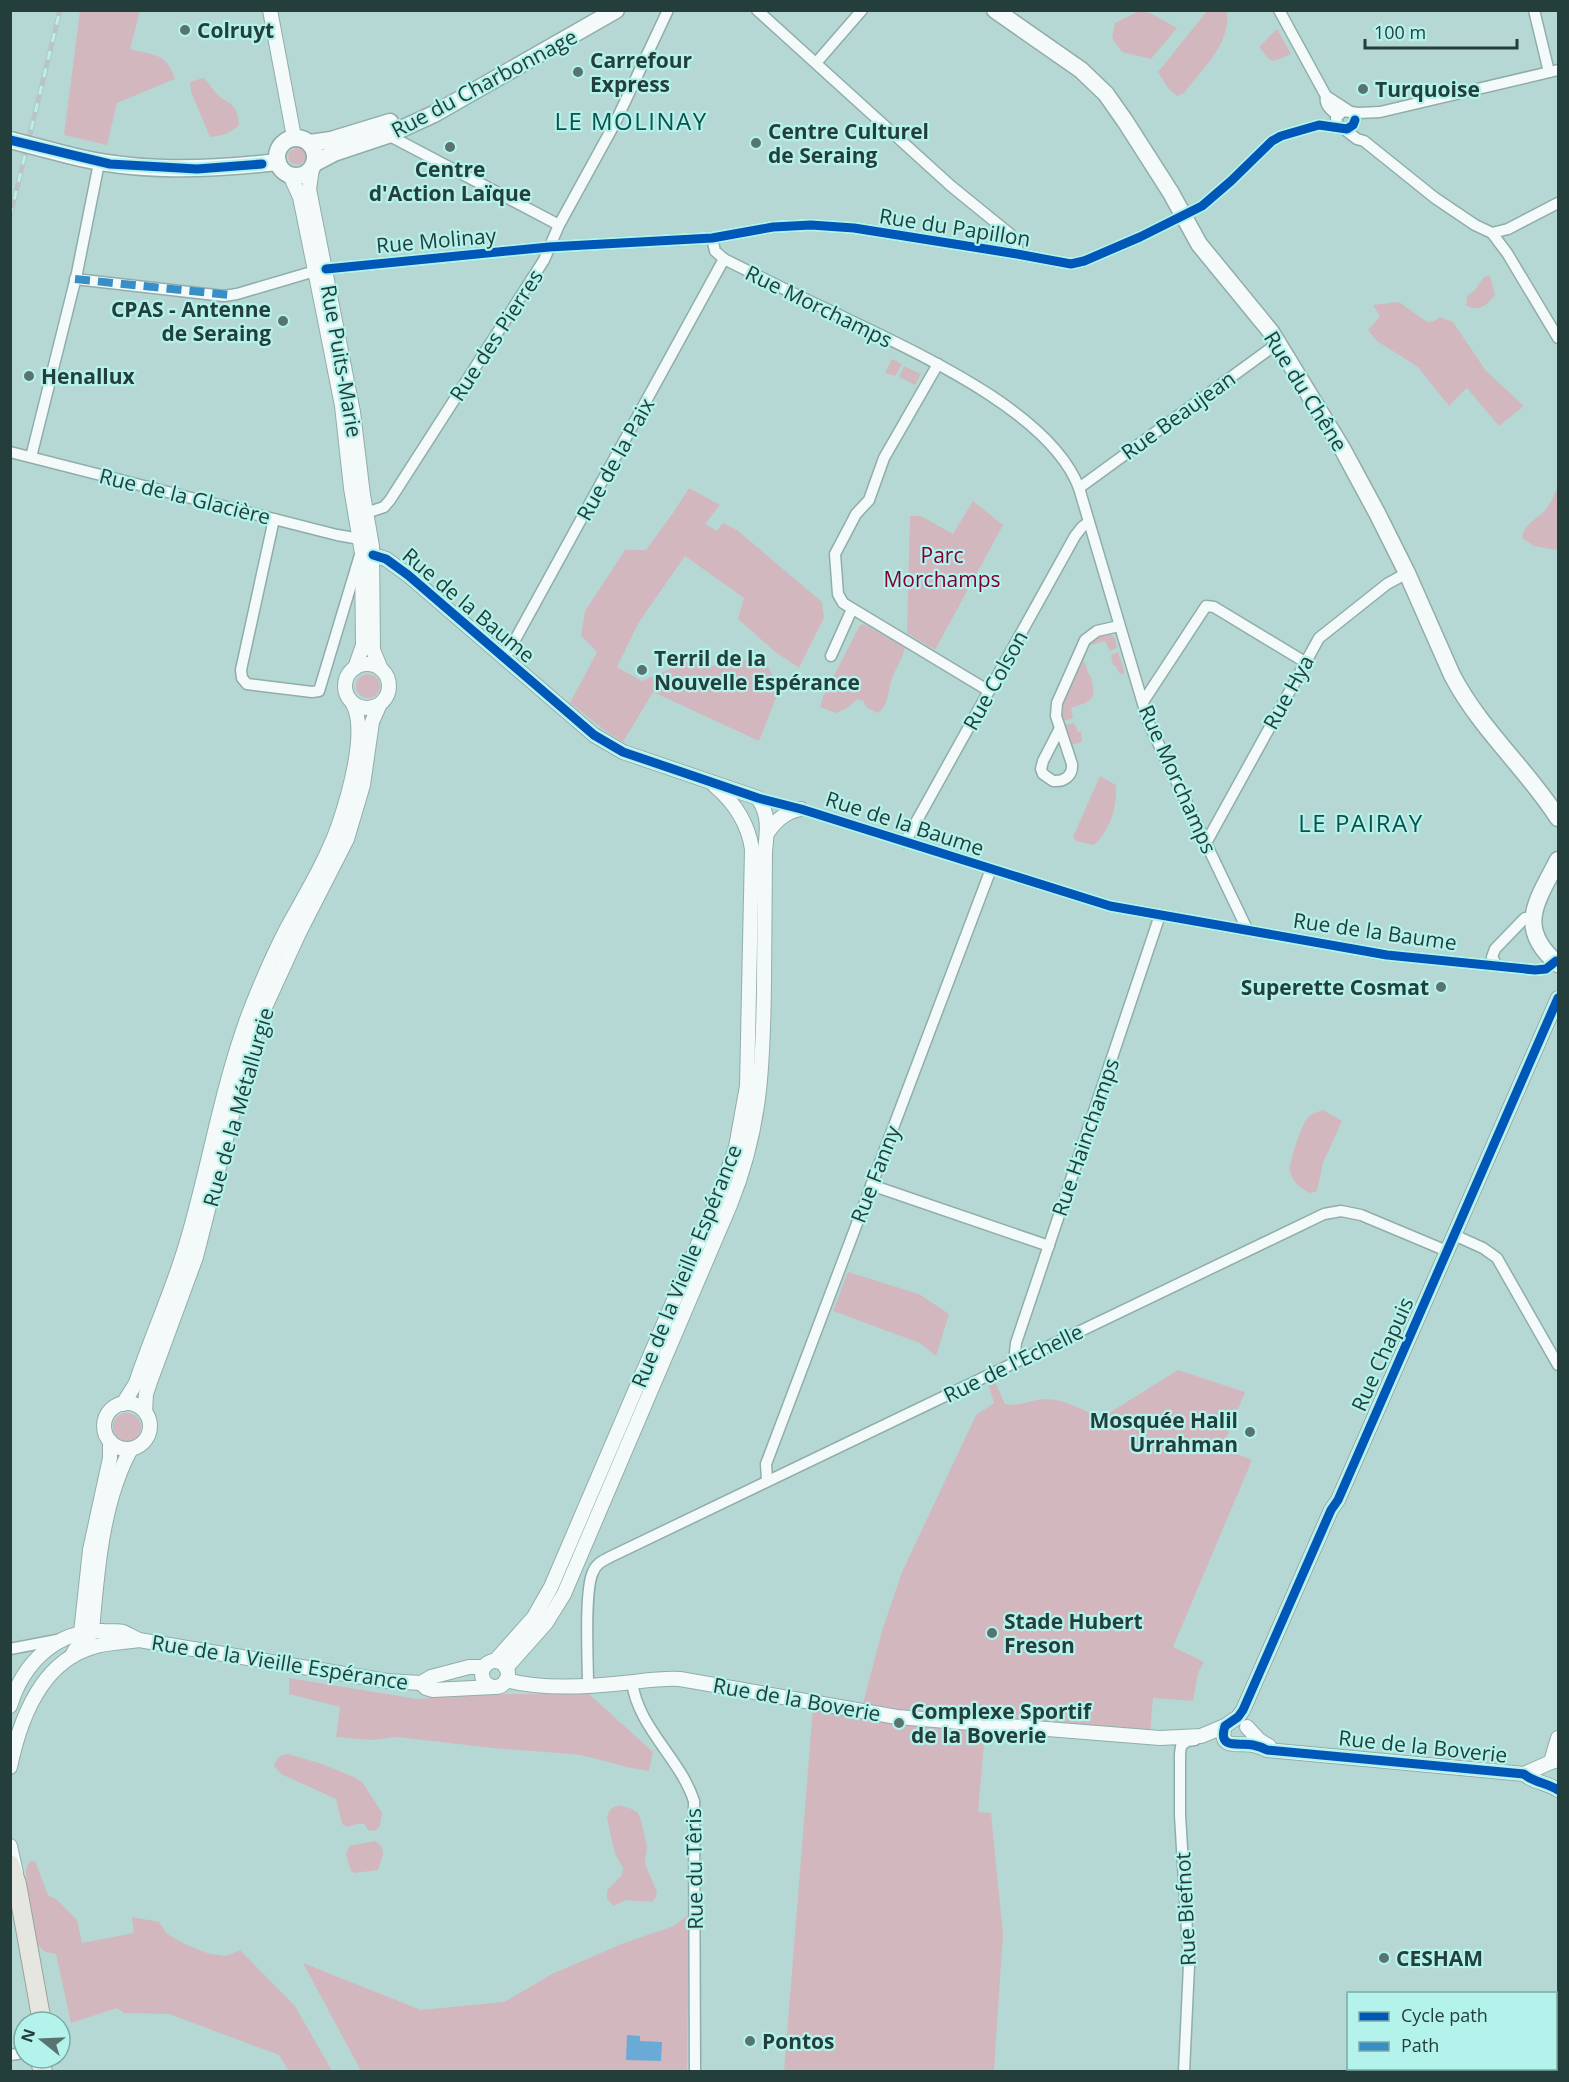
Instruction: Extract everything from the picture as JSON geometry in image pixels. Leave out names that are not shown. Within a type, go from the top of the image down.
[{"type":"main road","name":"Rue du Charbonnage","points":[[310,143],[371,129],[406,115],[597,10]]},
{"type":"main road","name":"Rue du Charbonnage","points":[[290,175],[305,174],[313,165],[334,153],[388,135],[441,110],[616,10]]},
{"type":"main road","name":"Rue du Chêne","points":[[995,10],[1081,70],[1098,85],[1125,121],[1199,244],[1278,343],[1353,468],[1407,573],[1465,699],[1486,729],[1558,818]]},
{"type":"main road","points":[[290,175],[280,168],[277,156],[280,146],[294,137],[303,138],[310,143],[315,153],[313,165]]},
{"type":"main road","points":[[10,140],[99,163],[152,168],[197,169],[278,162]]},
{"type":"main road","points":[[1557,963],[1538,942],[1533,918],[1538,900],[1558,860]]},
{"type":"main road","points":[[10,1864],[17,1884],[40,2010]]},
{"type":"main road","points":[[10,1908],[29,2010]]},
{"type":"street","points":[[270,10],[294,137]]},
{"type":"street","name":"Rue des Pierres","points":[[366,513],[384,507],[390,500],[544,260],[559,225],[615,123],[668,10]]},
{"type":"street","points":[[757,10],[951,186],[1010,234],[1017,245],[1017,254]]},
{"type":"street","points":[[816,63],[862,10]]},
{"type":"street","points":[[1279,10],[1326,96],[1352,114],[1364,136],[1364,141]]},
{"type":"street","points":[[1340,122],[1343,111],[1352,114],[1380,112],[1554,71],[1534,10]]},
{"type":"street","points":[[1326,96],[1328,107],[1357,140],[1364,141],[1435,198],[1475,225],[1492,233],[1507,253],[1558,338]]},
{"type":"street","points":[[1340,122],[1353,125],[1352,114]]},
{"type":"street","name":"Rue du Papillon","points":[[549,247],[712,238],[773,227],[824,225],[1017,254],[1064,264],[1077,263],[1140,237],[1202,206],[1276,138],[1319,125],[1340,122]]},
{"type":"street","points":[[388,135],[559,225]]},
{"type":"street","points":[[31,457],[75,279],[99,163]]},
{"type":"street","name":"Rue Puits-Marie","points":[[313,165],[309,189],[342,406],[351,488],[365,549]]},
{"type":"street","name":"Rue Puits-Marie","points":[[290,175],[300,197],[351,396],[366,513],[365,549]]},
{"type":"street","points":[[1492,233],[1508,229],[1558,203]]},
{"type":"street","name":"Rue Morchamps","points":[[712,238],[715,251],[724,259],[938,364],[990,395],[1037,432],[1063,458],[1074,474],[1079,488],[1149,724],[1247,929]]},
{"type":"street","name":"Rue Molinay","points":[[75,279],[230,295],[320,270],[549,247]]},
{"type":"street","name":"Rue de la Paix","points":[[505,658],[724,259]]},
{"type":"street","name":"Rue Beaujean","points":[[1079,488],[1278,343]]},
{"type":"street","points":[[938,364],[884,459],[869,500],[856,514],[835,554],[839,599],[852,609],[989,690]]},
{"type":"street","name":"Rue de la Glacière","points":[[10,452],[274,519],[365,549]]},
{"type":"street","points":[[274,519],[241,674],[244,681],[250,685],[316,692],[321,687],[357,562],[365,549]]},
{"type":"street","name":"Rue Colson","points":[[905,842],[1075,536],[1089,522]]},
{"type":"street","name":"Rue de la Baume","points":[[365,549],[386,559],[408,575],[594,735],[623,752],[758,798],[801,809],[1110,906],[1387,955],[1540,970],[1557,963]]},
{"type":"street","name":"Rue de la Métallurgie","points":[[86,1632],[117,1475],[131,1449],[143,1443],[147,1438],[150,1424],[145,1412],[146,1394],[202,1237],[250,1048],[277,980],[347,839],[363,786],[372,722],[379,706],[389,694],[390,679],[380,667],[373,645],[365,549]]},
{"type":"street","name":"Rue de la Métallurgie","points":[[86,1632],[90,1550],[110,1458],[110,1441],[105,1428],[107,1415],[123,1404],[136,1383],[193,1223],[232,1068],[251,1009],[282,939],[325,857],[340,822],[351,782],[358,719],[345,688],[348,676],[355,668],[363,645],[365,549]]},
{"type":"street","name":"Rue Hya","points":[[1206,843],[1319,638],[1387,584],[1407,573]]},
{"type":"street","points":[[1143,702],[1206,606],[1214,607],[1305,662]]},
{"type":"street","points":[[831,656],[852,609]]},
{"type":"street","points":[[1060,728],[1056,716],[1057,704],[1083,644],[1097,631],[1119,626]]},
{"type":"street","points":[[355,668],[367,664],[380,667]]},
{"type":"street","points":[[353,704],[365,708],[379,706]]},
{"type":"street","name":"Rue de la Vieille Espérance","points":[[497,1673],[544,1601],[558,1572],[719,1195],[734,1153],[744,1110],[748,1060],[752,849],[746,826],[737,809],[706,779]]},
{"type":"street","name":"Rue de la Vieille Espérance","points":[[421,1683],[433,1690],[497,1673],[546,1623],[564,1594],[730,1205],[750,1146],[762,1074],[765,851],[768,832],[767,815],[758,798]]},
{"type":"street","points":[[768,832],[781,817],[801,809]]},
{"type":"street","name":"Rue Fanny","points":[[767,1480],[766,1464],[991,869]]},
{"type":"street","name":"Rue Hainchamps","points":[[1018,1360],[1016,1343],[1160,915]]},
{"type":"street","points":[[1496,964],[1492,957],[1495,949],[1525,918],[1533,918]]},
{"type":"street","name":"Rue Chapuis","points":[[1229,1723],[1243,1710],[1558,998]]},
{"type":"street","points":[[871,1185],[1048,1246]]},
{"type":"street","name":"Rue de l'Echelle","points":[[588,1685],[591,1576],[601,1562],[767,1480],[1332,1212],[1341,1211],[1361,1215],[1447,1251]]},
{"type":"street","points":[[1454,1235],[1483,1248],[1497,1258],[1558,1365]]},
{"type":"street","points":[[123,1404],[135,1405],[145,1412]]},
{"type":"street","points":[[110,1441],[119,1448],[131,1449]]},
{"type":"street","points":[[564,1594],[558,1572],[568,1569],[579,1558]]},
{"type":"street","points":[[10,1767],[18,1737],[32,1701],[48,1677],[63,1661],[72,1656],[77,1646],[89,1638],[86,1632]]},
{"type":"street","name":"Rue de la Vieille Espérance","points":[[10,1649],[86,1632],[123,1632],[139,1640],[387,1681],[421,1683],[431,1677],[469,1667],[497,1673]]},
{"type":"street","points":[[10,1706],[18,1684],[30,1665],[50,1647],[65,1638]]},
{"type":"street","name":"Rue de la Vieille Espérance","points":[[72,1656],[93,1647],[139,1640]]},
{"type":"street","name":"Rue de la Boverie","points":[[497,1673],[525,1686],[588,1685],[660,1678],[680,1679],[897,1717],[1160,1738],[1201,1737],[1229,1723]]},
{"type":"street","name":"Rue du Têris","points":[[633,1682],[641,1713],[685,1781],[694,1801],[695,2072]]},
{"type":"street","points":[[1241,1722],[1247,1727],[1248,1735],[1235,1744],[1223,1735],[1229,1723],[1241,1722]]},
{"type":"street","name":"Rue de la Boverie","points":[[1247,1727],[1259,1740],[1279,1750]]},
{"type":"street","points":[[1181,1746],[1201,1737]]},
{"type":"street","name":"Rue de la Boverie","points":[[1160,1738],[1181,1746],[1209,1742],[1255,1745],[1267,1750],[1524,1774],[1553,1762]]},
{"type":"street","points":[[1553,1762],[1558,1738]]},
{"type":"street","name":"Rue Biefnot","points":[[1181,1746],[1180,1815],[1189,1965],[1184,2072]]},
{"type":"street","name":"Rue de la Boverie","points":[[1553,1762],[1545,1773],[1554,1787]]},
{"type":"street","name":"Rue de la Boverie","points":[[1524,1774],[1529,1779],[1554,1787]]},
{"type":"street","points":[[10,1846],[15,1862],[17,1884]]},
{"type":"green space","points":[[1208,10],[1227,12],[1224,35],[1214,56],[1184,93],[1177,96],[1168,88],[1158,72]]},
{"type":"green space","points":[[80,11],[140,11],[130,49],[153,54],[163,59],[172,70],[175,79],[117,103],[107,145],[64,135]]},
{"type":"green space","points":[[1139,11],[1150,13],[1177,28],[1151,59],[1122,52],[1112,38],[1115,23]]},
{"type":"green space","points":[[1277,29],[1291,54],[1274,61],[1269,59],[1259,47]]},
{"type":"green space","points":[[203,78],[236,111],[239,125],[226,134],[210,137],[191,92],[190,82]]},
{"type":"green space","points":[[297,147],[306,155],[306,160],[299,165],[291,163],[288,158],[289,152]]},
{"type":"green space","points":[[1490,276],[1495,295],[1482,307],[1475,308],[1466,305],[1467,296],[1475,290],[1484,277]]},
{"type":"green space","points":[[1399,302],[1427,322],[1440,317],[1453,322],[1486,371],[1524,406],[1499,426],[1467,388],[1449,406],[1418,367],[1377,341],[1368,330],[1380,316],[1373,305]]},
{"type":"green space","points":[[892,359],[902,364],[895,376],[885,373]]},
{"type":"green space","points":[[904,366],[921,374],[915,385],[899,377]]},
{"type":"green space","points":[[689,488],[720,505],[705,524],[717,531],[723,523],[737,530],[822,602],[824,618],[799,668],[774,651],[738,619],[744,598],[685,556],[639,622],[617,667],[642,681],[668,670],[679,662],[730,667],[745,660],[768,667],[780,688],[759,741],[653,692],[623,742],[570,703],[597,652],[581,636],[585,611],[625,550],[646,550]]},
{"type":"green space","points":[[1558,488],[1558,556],[1557,550],[1534,546],[1522,538],[1529,524],[1546,510]]},
{"type":"green space","name":"Parc Morchamps","points":[[973,501],[1003,525],[935,650],[907,633],[910,516],[921,516],[953,534]]},
{"type":"green space","points":[[864,624],[905,647],[882,710],[878,713],[867,708],[863,701],[857,699],[847,708],[836,713],[820,707],[860,625]]},
{"type":"green space","points":[[1111,635],[1115,638],[1117,648],[1110,651],[1105,641],[1091,645],[1096,638]]},
{"type":"green space","points":[[1118,652],[1125,673],[1120,674],[1113,665],[1111,655]]},
{"type":"green space","points":[[1083,661],[1090,675],[1092,698],[1071,708],[1073,718],[1064,721],[1061,712],[1062,704]]},
{"type":"green space","points":[[368,674],[376,678],[380,686],[376,694],[368,698],[360,694],[356,686],[360,678]]},
{"type":"green space","points":[[1074,723],[1078,732],[1081,732],[1082,742],[1071,745],[1065,725]]},
{"type":"green space","points":[[1100,776],[1116,785],[1112,817],[1105,832],[1094,845],[1076,841],[1073,837]]},
{"type":"green space","points":[[1323,1110],[1342,1121],[1323,1163],[1317,1191],[1311,1193],[1294,1181],[1290,1173],[1290,1165],[1306,1120]]},
{"type":"green space","points":[[848,1272],[919,1294],[949,1314],[936,1356],[920,1343],[833,1311]]},
{"type":"green space","name":"Complexe Sportif de la Boverie","points":[[1178,1370],[1245,1392],[1222,1448],[1252,1460],[1173,1647],[1204,1662],[1198,1673],[1193,1701],[1153,1698],[1150,1733],[986,1721],[978,1812],[991,1813],[1003,1934],[994,2071],[784,2072],[813,1707],[860,1715],[882,1631],[902,1572],[976,1415],[994,1403],[987,1380],[993,1377],[1005,1404],[1042,1399],[1054,1400],[1101,1418]]},
{"type":"green space","points":[[127,1413],[137,1417],[141,1427],[137,1437],[127,1441],[117,1437],[113,1427],[117,1417]]},
{"type":"green space","points":[[289,1678],[417,1699],[492,1694],[589,1694],[653,1752],[649,1771],[581,1755],[397,1737],[371,1740],[336,1737],[340,1707],[289,1694]]},
{"type":"green space","points":[[288,1754],[322,1764],[363,1783],[382,1813],[380,1826],[375,1831],[368,1830],[364,1824],[347,1827],[342,1824],[336,1799],[281,1774],[274,1766],[279,1757]]},
{"type":"green space","points":[[619,1805],[638,1813],[641,1820],[647,1847],[645,1864],[657,1892],[652,1902],[626,1900],[613,1906],[607,1898],[607,1890],[622,1875],[623,1868],[615,1854],[607,1818],[611,1809]]},
{"type":"green space","points":[[375,1841],[382,1847],[383,1855],[378,1870],[355,1873],[351,1871],[346,1855],[349,1846]]},
{"type":"green space","points":[[30,1861],[35,1861],[48,1895],[57,1900],[77,1920],[82,1943],[134,1933],[132,1917],[159,1922],[167,1934],[210,1954],[226,1956],[240,1950],[295,2006],[332,2071],[289,2071],[279,2055],[169,2014],[124,2013],[117,2008],[72,2023],[72,2010],[68,2010],[56,1954],[43,1950],[37,1943],[30,1924],[26,1869]]},
{"type":"green space","points":[[689,1914],[687,2071],[361,2071],[303,1963],[421,2010],[504,2002],[552,1974],[624,1943],[674,1926]]},
{"type":"water","points":[[627,2035],[640,2036],[640,2041],[662,2042],[661,2061],[626,2060]]},
{"type":"railway","points":[[10,217],[60,10]]},
{"type":"marked path","points":[[75,279],[230,295]]},
{"type":"cycle path","points":[[326,269],[549,247],[712,238],[773,227],[811,225],[854,228],[1071,264],[1084,261],[1140,237],[1202,206],[1272,141],[1281,136],[1319,125],[1347,129],[1353,125],[1355,120]]},
{"type":"cycle path","points":[[10,140],[110,164],[197,169],[262,164]]},
{"type":"cycle path","points":[[373,555],[386,559],[408,575],[594,735],[623,752],[758,798],[801,809],[1110,906],[1387,955],[1535,970],[1546,969],[1556,961]]},
{"type":"cycle path","points":[[1558,998],[1338,1500],[1331,1510],[1243,1710],[1238,1717],[1225,1726],[1223,1734],[1224,1739],[1231,1744],[1253,1745],[1267,1750],[1524,1774],[1558,1790]]},
{"type":"place","name":"Colruyt","points":[[185,30]]},
{"type":"place","name":"Carrefour Express","points":[[578,72]]},
{"type":"place","name":"Turquoise","points":[[1363,89]]},
{"type":"place","name":"Centre Culturel de Seraing","points":[[756,143]]},
{"type":"place","name":"Centre d'Action Laïque","points":[[450,147]]},
{"type":"place","name":"CPAS - Antenne de Seraing","points":[[283,321]]},
{"type":"place","name":"Henallux","points":[[29,376]]},
{"type":"place","name":"Terril de la Nouvelle Espérance","points":[[642,670]]},
{"type":"place","name":"Superette Cosmat","points":[[1441,987]]},
{"type":"place","name":"Mosquée Halil Urrahman","points":[[1250,1432]]},
{"type":"place","name":"Stade Hubert Freson","points":[[992,1633]]},
{"type":"place","name":"Complexe Sportif de la Boverie","points":[[899,1723]]},
{"type":"place","name":"CESHAM","points":[[1384,1958]]},
{"type":"place","name":"Pontos","points":[[750,2041]]},
{"type":"district","name":"LE MOLINAY","points":[[631,120]]},
{"type":"district","name":"LE PAIRAY","points":[[1361,822]]}]
